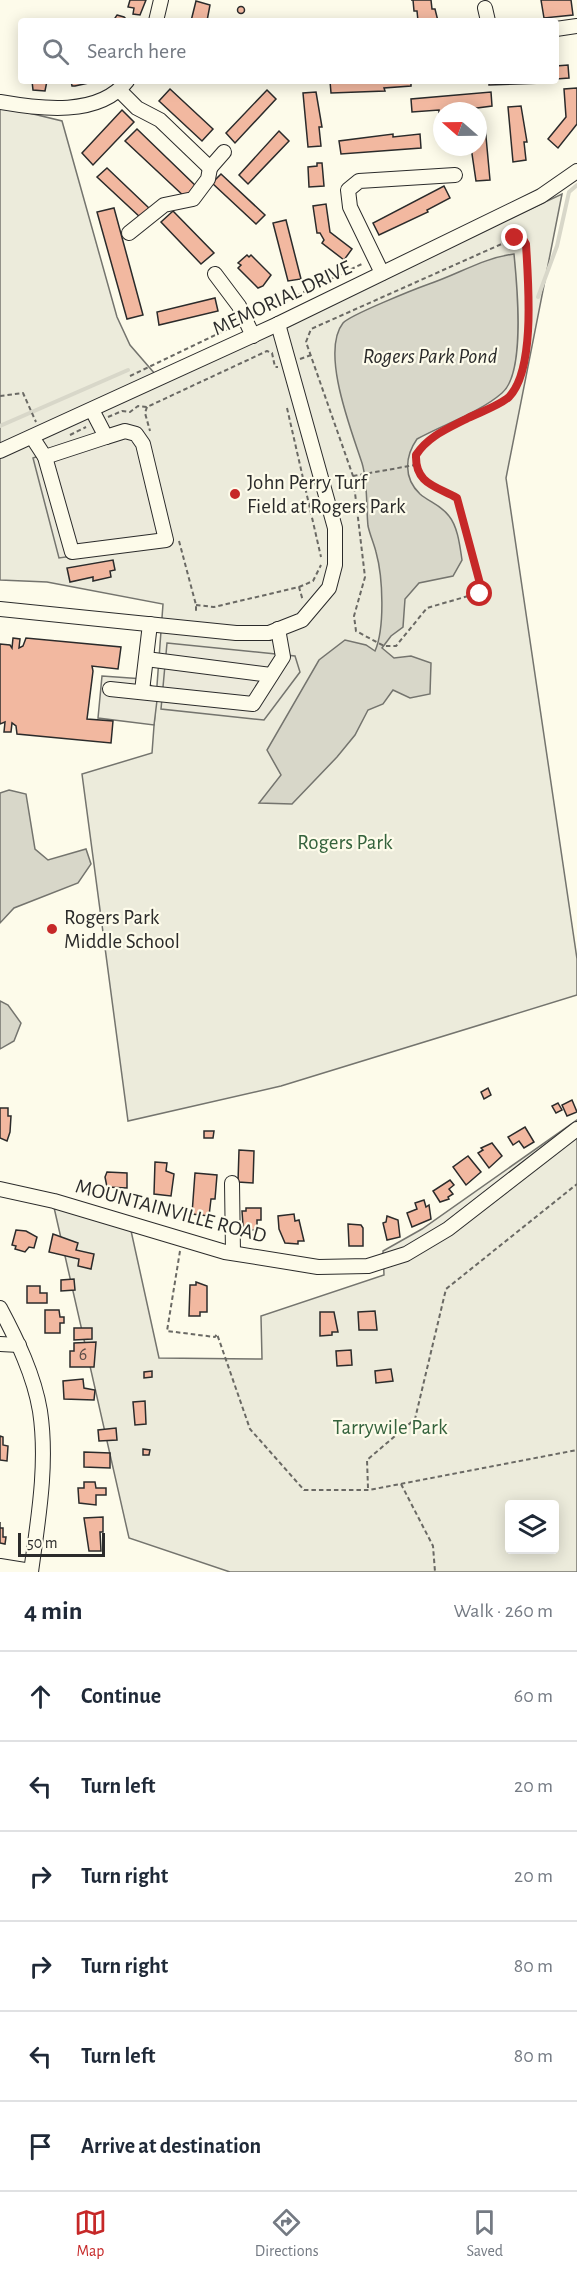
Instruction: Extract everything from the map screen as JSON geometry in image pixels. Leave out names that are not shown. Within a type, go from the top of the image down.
[{"type":"street","points":[[157,18],[161,0]]},
{"type":"street","points":[[559,29],[577,26]]},
{"type":"street","points":[[0,102],[52,107],[79,106],[103,100],[123,86],[137,108],[160,120],[210,168]]},
{"type":"street","points":[[129,233],[164,205],[193,199],[208,179],[210,168],[224,152]]},
{"type":"street","name":"MEMORIAL DRIVE","points":[[0,452],[253,336],[541,196],[577,171]]},
{"type":"street","points":[[382,273],[347,198],[348,190],[354,183],[455,175]]},
{"type":"street","points":[[214,274],[239,306],[253,336]]},
{"type":"street","points":[[0,609],[236,633],[269,633],[302,620],[328,588],[335,565],[335,528],[278,324]]},
{"type":"street","points":[[92,410],[106,437]]},
{"type":"street","points":[[32,437],[45,457],[72,552],[166,540],[143,444],[136,434],[125,431],[45,457]]},
{"type":"street","points":[[142,691],[150,624]]},
{"type":"street","points":[[110,689],[253,704],[283,657],[278,629]]},
{"type":"street","points":[[146,659],[272,675]]},
{"type":"street","name":"MOUNTAINVILLE ROAD","points":[[0,1189],[54,1201],[233,1253],[318,1267],[368,1266],[406,1254],[448,1229],[577,1129]]},
{"type":"street","points":[[232,1183],[233,1253]]},
{"type":"street","points":[[0,1308],[19,1345],[40,1410],[42,1449],[31,1572],[0,1566]]},
{"type":"street","points":[[0,1344],[19,1345]]},
{"type":"path","points":[[515,238],[523,239],[526,244],[529,310],[525,355],[519,377],[509,397],[433,437],[422,446],[416,455],[416,465],[426,483],[457,498],[482,592],[427,608],[396,646],[384,646],[356,631],[354,616],[365,577],[353,476],[306,342],[311,329],[515,238]]},
{"type":"path","points":[[255,316],[375,257]]},
{"type":"path","points":[[147,407],[267,351],[272,353],[280,378]]},
{"type":"path","points":[[2,396],[23,393],[36,422]]},
{"type":"path","points":[[196,605],[214,608],[299,586],[313,581],[322,562],[286,401]]},
{"type":"path","points":[[353,476],[416,465]]},
{"type":"path","points":[[299,586],[303,601]]},
{"type":"path","points":[[369,1490],[367,1460],[415,1419],[446,1289],[577,1184]]},
{"type":"path","points":[[180,1250],[167,1331],[215,1337],[217,1334],[250,1429],[304,1490],[369,1490],[577,1450]]},
{"type":"path","points":[[401,1484],[433,1546],[435,1572]]},
{"type":"green space","name":"Rogers Park","points":[[0,106],[62,121],[117,317],[130,345],[162,382],[562,194],[506,478],[577,959],[577,995],[281,1086],[128,1121],[82,774],[152,753],[163,604],[47,582],[0,580]]},
{"type":"green space","name":"Tarrywile Park","points":[[577,1120],[577,1572],[230,1572],[129,1538],[53,1203],[130,1226],[159,1358],[262,1359],[261,1316],[384,1275],[383,1251],[422,1229]]},
{"type":"shaded area","points":[[104,433],[145,439],[172,542],[59,558],[33,458]]},
{"type":"shaded area","points":[[167,643],[295,656],[300,672],[264,720],[161,709]]},
{"type":"shaded area","points":[[102,676],[144,679],[158,692],[154,725],[98,718]]},
{"type":"water","name":"Rogers Park Pond","points":[[514,254],[518,327],[517,348],[510,383],[502,393],[483,407],[417,439],[408,460],[408,474],[414,488],[446,512],[455,526],[462,560],[453,576],[419,583],[405,599],[403,627],[391,636],[382,648],[394,658],[411,656],[431,663],[430,694],[410,698],[393,690],[383,704],[368,710],[355,735],[292,804],[259,803],[281,775],[267,750],[319,660],[345,640],[366,645],[375,651],[378,641],[382,616],[380,575],[368,526],[364,471],[336,372],[337,336],[343,323],[397,296],[481,263]]},
{"type":"water","points":[[9,790],[26,794],[35,849],[48,860],[86,849],[91,864],[78,883],[14,908],[0,923],[0,793]]},
{"type":"water","points":[[0,1001],[8,1005],[21,1023],[14,1041],[0,1049]]},
{"type":"building","points":[[130,0],[146,0],[140,15],[133,14],[134,8],[128,7]]},
{"type":"building","points":[[413,0],[431,0],[432,9],[435,9],[437,18],[418,18],[417,11],[414,11]]},
{"type":"building","points":[[541,0],[571,0],[573,15],[544,18]]},
{"type":"building","points":[[196,1],[210,5],[208,18],[192,18]]},
{"type":"building","points":[[241,6],[245,10],[241,14],[237,10]]},
{"type":"building","points":[[568,65],[569,78],[559,79],[559,66]]},
{"type":"building","points":[[32,84],[46,84],[45,91],[33,90]]},
{"type":"building","points":[[330,84],[411,84],[411,86],[384,88],[385,91],[331,93]]},
{"type":"building","points":[[577,88],[577,124],[558,148],[548,139],[566,117],[564,89]]},
{"type":"building","points":[[170,89],[213,129],[202,141],[159,101]]},
{"type":"building","points":[[267,90],[276,99],[235,143],[226,133]]},
{"type":"building","points":[[316,92],[322,127],[319,127],[321,146],[308,147],[303,93]]},
{"type":"building","points":[[491,92],[492,106],[487,107],[487,102],[433,102],[433,110],[412,112],[411,99]]},
{"type":"building","points":[[521,106],[527,142],[524,142],[526,160],[513,162],[508,107]]},
{"type":"building","points":[[122,110],[134,122],[93,165],[82,153]]},
{"type":"building","points":[[137,129],[198,188],[187,199],[125,141]]},
{"type":"building","points":[[279,131],[289,141],[248,184],[239,175]]},
{"type":"building","points":[[393,134],[393,137],[420,134],[421,148],[341,154],[339,141]]},
{"type":"building","points":[[487,148],[490,180],[476,181],[472,156],[487,156]]},
{"type":"building","points":[[317,163],[322,163],[324,186],[309,187],[308,167],[317,166]]},
{"type":"building","points":[[107,168],[150,209],[141,218],[97,177]]},
{"type":"building","points":[[221,174],[265,215],[256,224],[212,183]]},
{"type":"building","points":[[444,186],[450,198],[427,210],[428,212],[379,235],[373,223]]},
{"type":"building","points":[[326,204],[330,232],[352,249],[344,260],[322,243],[324,240],[320,233],[317,233],[313,206]]},
{"type":"building","points":[[114,208],[143,315],[127,319],[97,212]]},
{"type":"building","points":[[173,211],[214,253],[201,264],[161,222]]},
{"type":"building","points":[[286,220],[301,279],[288,281],[273,223]]},
{"type":"building","points":[[247,255],[249,257],[251,255],[271,275],[263,286],[258,288],[238,268],[241,265],[238,263]]},
{"type":"building","points":[[215,298],[218,311],[159,325],[157,312]]},
{"type":"building","points":[[113,560],[115,570],[110,571],[111,577],[93,581],[93,577],[70,582],[67,568]]},
{"type":"building","points":[[13,638],[20,639],[19,648],[23,646],[26,638],[121,647],[118,669],[92,666],[87,719],[113,721],[111,743],[17,734],[16,726],[12,723],[11,732],[4,732],[5,722],[0,724],[0,644],[10,645],[12,648]]},
{"type":"building","points":[[488,1088],[491,1095],[484,1099],[481,1092]]},
{"type":"building","points":[[572,1100],[577,1112],[567,1116],[562,1105]]},
{"type":"building","points":[[558,1103],[562,1110],[556,1113],[552,1106]]},
{"type":"building","points":[[0,1108],[8,1108],[8,1116],[11,1116],[7,1141],[0,1138]]},
{"type":"building","points":[[525,1127],[534,1142],[524,1148],[519,1141],[513,1145],[508,1137]]},
{"type":"building","points":[[204,1131],[214,1131],[213,1138],[204,1138]]},
{"type":"building","points":[[492,1143],[502,1156],[489,1168],[478,1153],[483,1150],[481,1148]]},
{"type":"building","points":[[239,1150],[254,1151],[253,1183],[238,1182]]},
{"type":"building","points":[[468,1156],[481,1172],[466,1185],[453,1167]]},
{"type":"building","points":[[155,1162],[167,1163],[166,1171],[174,1174],[171,1196],[154,1194]]},
{"type":"building","points":[[107,1172],[127,1173],[127,1188],[107,1187],[105,1177]]},
{"type":"building","points":[[195,1173],[217,1175],[215,1199],[211,1199],[209,1216],[192,1214]]},
{"type":"building","points":[[450,1180],[454,1185],[449,1189],[453,1194],[448,1197],[449,1199],[440,1202],[433,1191]]},
{"type":"building","points":[[424,1200],[426,1207],[429,1205],[431,1219],[412,1227],[407,1213],[417,1209],[415,1203]]},
{"type":"building","points":[[246,1208],[261,1208],[261,1220],[257,1220],[257,1230],[246,1230],[243,1225],[242,1211],[246,1211]]},
{"type":"building","points":[[294,1214],[295,1221],[299,1220],[304,1241],[298,1241],[298,1244],[285,1243],[279,1229],[278,1216]]},
{"type":"building","points":[[387,1216],[398,1220],[400,1237],[387,1240],[383,1223],[386,1222]]},
{"type":"building","points":[[348,1224],[361,1225],[363,1246],[349,1246]]},
{"type":"building","points":[[16,1230],[26,1231],[37,1237],[34,1248],[29,1247],[25,1252],[15,1249],[16,1246],[12,1245]]},
{"type":"building","points":[[53,1234],[78,1243],[76,1250],[94,1254],[91,1269],[78,1266],[79,1259],[49,1252]]},
{"type":"building","points":[[74,1279],[75,1290],[61,1291],[61,1280]]},
{"type":"building","points":[[196,1282],[207,1286],[207,1312],[200,1312],[200,1316],[189,1316],[190,1285],[196,1285]]},
{"type":"building","points":[[27,1286],[40,1286],[40,1293],[47,1293],[47,1303],[27,1303]]},
{"type":"building","points":[[45,1310],[59,1310],[60,1317],[64,1317],[64,1323],[60,1323],[60,1333],[45,1333]]},
{"type":"building","points":[[375,1311],[377,1330],[359,1330],[358,1312]]},
{"type":"building","points":[[320,1312],[334,1312],[338,1332],[320,1336]]},
{"type":"building","points":[[74,1328],[92,1328],[92,1339],[74,1340]]},
{"type":"building","points":[[96,1342],[94,1367],[70,1367],[70,1351],[74,1351],[74,1343]]},
{"type":"building","points":[[351,1350],[352,1365],[337,1366],[336,1351]]},
{"type":"building","points":[[391,1369],[393,1381],[376,1383],[375,1371]]},
{"type":"building","points":[[152,1371],[152,1377],[144,1378],[144,1372]]},
{"type":"building","points":[[83,1379],[84,1388],[95,1390],[94,1400],[64,1399],[63,1381]]},
{"type":"building","points":[[145,1401],[146,1424],[135,1425],[133,1402]]},
{"type":"building","points":[[116,1428],[117,1440],[99,1441],[98,1430]]},
{"type":"building","points":[[0,1436],[3,1437],[3,1445],[8,1446],[7,1461],[0,1460]]},
{"type":"building","points":[[143,1449],[150,1450],[149,1455],[143,1455]]},
{"type":"building","points":[[84,1452],[110,1453],[110,1468],[84,1467]]},
{"type":"building","points":[[84,1482],[95,1482],[96,1488],[106,1488],[106,1495],[96,1495],[96,1505],[79,1503],[78,1488],[84,1488]]},
{"type":"building","points":[[103,1517],[103,1532],[100,1532],[101,1551],[89,1551],[84,1518]]},
{"type":"building","points":[[0,1528],[3,1528],[3,1537],[6,1537],[5,1544],[0,1543]]},
{"type":"waterway","points":[[538,297],[557,246],[569,192],[577,185]]},
{"type":"waterway","points":[[0,426],[128,370]]},
{"type":"place","name":"John Perry Turf Field at Rogers Park","points":[[235,494]]},
{"type":"place","name":"Rogers Park Middle School","points":[[52,929]]},
{"type":"route","points":[[480,594],[482,591],[457,498],[426,483],[419,475],[416,455],[422,446],[433,437],[509,397],[519,377],[525,355],[529,310],[526,244],[523,239],[515,238]]}]
